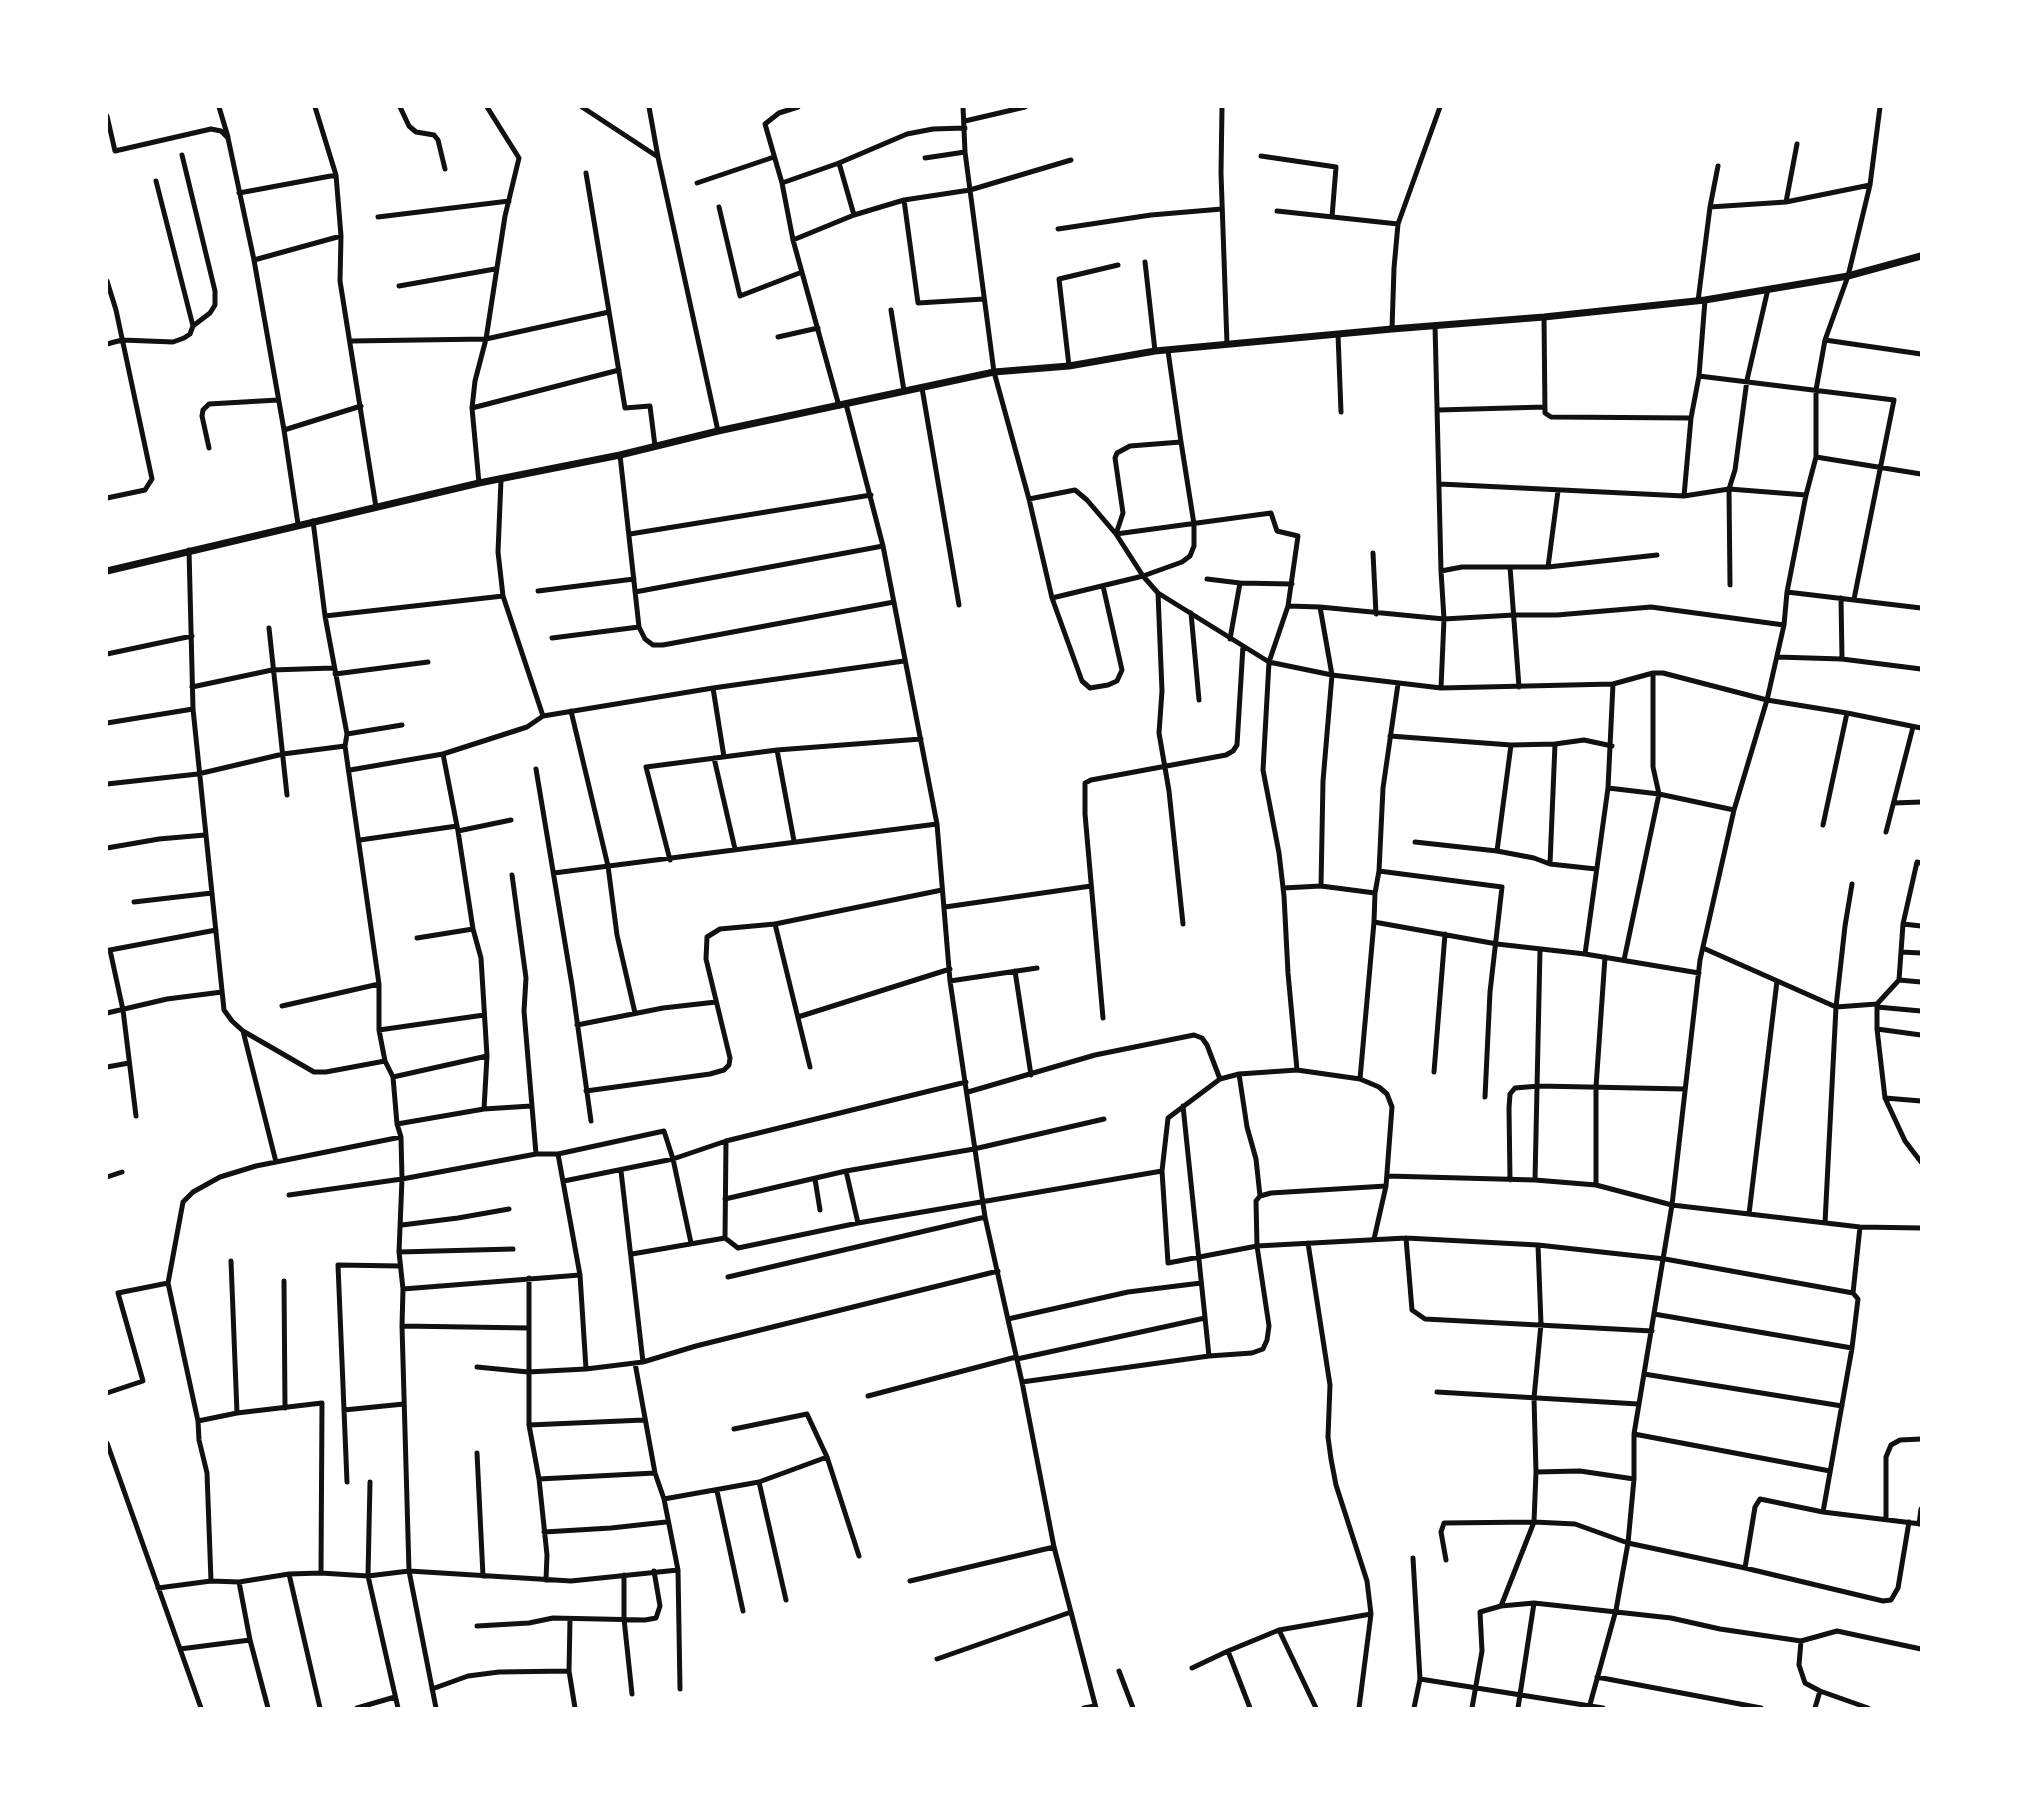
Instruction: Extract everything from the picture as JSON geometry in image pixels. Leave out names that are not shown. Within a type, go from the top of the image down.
[{"type":"street","points":[[219,107],[254,260],[298,524]]},
{"type":"street","points":[[315,107],[336,175],[341,236],[340,281],[376,508]]},
{"type":"street","points":[[400,107],[409,126],[416,132],[434,135],[438,140],[445,169]]},
{"type":"street","points":[[479,484],[472,408],[475,381],[486,339],[495,269],[519,158],[487,107]]},
{"type":"street","points":[[582,107],[658,157]]},
{"type":"street","points":[[649,107],[718,431]]},
{"type":"street","points":[[798,107],[779,113],[765,124],[782,183],[793,240],[871,495],[883,546],[937,824],[950,981],[985,1217],[1022,1382],[1054,1547],[1095,1707],[1084,1708]]},
{"type":"street","points":[[963,107],[965,152],[994,372],[1029,499],[1052,598],[1082,681],[1090,688],[1117,681],[1122,670],[1103,586]]},
{"type":"street","points":[[782,183],[839,163],[907,134],[965,125],[1025,107]]},
{"type":"street","points":[[1222,107],[1222,209],[1227,344]]},
{"type":"street","points":[[1392,329],[1398,224],[1440,107]]},
{"type":"street","points":[[1589,1706],[1616,1610],[1628,1543],[1634,1479],[1634,1434],[1665,1259],[1703,948],[1734,810],[1767,700],[1784,625],[1787,592],[1816,457],[1816,390],[1825,340],[1848,275],[1870,185],[1880,107]]},
{"type":"street","points":[[107,116],[115,151]]},
{"type":"street","points":[[107,153],[211,129],[221,131],[228,138]]},
{"type":"street","points":[[1786,202],[1797,144]]},
{"type":"street","points":[[925,158],[965,152]]},
{"type":"street","points":[[107,344],[122,340],[173,342],[190,334],[193,326],[209,313],[215,304],[215,291],[182,155]]},
{"type":"street","points":[[1261,156],[1336,167],[1332,217]]},
{"type":"street","points":[[697,183],[774,158]]},
{"type":"street","points":[[793,240],[854,215],[904,200],[970,190],[1071,160]]},
{"type":"street","points":[[839,163],[854,215]]},
{"type":"street","points":[[1684,496],[1691,418],[1699,376],[1710,207],[1718,166]]},
{"type":"street","points":[[586,173],[625,408],[650,405],[655,446]]},
{"type":"street","points":[[239,193],[336,175]]},
{"type":"street","points":[[156,181],[193,326]]},
{"type":"street","points":[[1710,207],[1786,202],[1870,185]]},
{"type":"street","points":[[904,200],[918,303],[984,299]]},
{"type":"street","points":[[378,217],[509,201]]},
{"type":"street","points":[[719,207],[740,296],[802,272]]},
{"type":"street","points":[[1058,229],[1152,215],[1222,209]]},
{"type":"street","points":[[1276,211],[1398,224]]},
{"type":"street","points":[[254,260],[341,236]]},
{"type":"street","points":[[107,571],[298,524],[621,456],[718,431],[994,372],[1069,366],[1154,351],[1544,317],[1702,300],[1848,275],[1921,256]]},
{"type":"street","points":[[1145,262],[1154,351]]},
{"type":"street","points":[[1069,366],[1059,279],[1118,265]]},
{"type":"street","points":[[399,286],[495,269]]},
{"type":"street","points":[[107,281],[116,310],[152,479],[145,490],[107,498]]},
{"type":"street","points":[[1730,585],[1728,489],[1735,470],[1746,380],[1768,289]]},
{"type":"street","points":[[891,310],[904,391]]},
{"type":"street","points":[[351,341],[486,339],[609,312]]},
{"type":"street","points":[[1544,317],[1545,414],[1551,417],[1691,418]]},
{"type":"street","points":[[1435,325],[1444,620],[1441,688]]},
{"type":"street","points":[[778,337],[818,328]]},
{"type":"street","points":[[1338,334],[1341,412]]},
{"type":"street","points":[[1825,340],[1921,354]]},
{"type":"street","points":[[1052,598],[1143,576],[1182,562],[1190,556],[1194,546],[1194,524],[1168,351]]},
{"type":"street","points":[[472,408],[619,370]]},
{"type":"street","points":[[1699,376],[1895,400],[1854,599]]},
{"type":"street","points":[[922,388],[959,604]]},
{"type":"street","points":[[209,448],[202,416],[203,410],[209,404],[278,400]]},
{"type":"street","points":[[284,430],[361,406]]},
{"type":"street","points":[[1438,410],[1545,407]]},
{"type":"street","points":[[1116,534],[1123,513],[1117,479],[1117,453],[1130,446],[1181,442]]},
{"type":"street","points":[[621,456],[639,627],[645,639],[653,645],[894,602]]},
{"type":"street","points":[[1816,457],[1921,474]]},
{"type":"street","points":[[501,480],[498,552],[503,596],[543,716]]},
{"type":"street","points":[[1440,484],[1684,496],[1728,489],[1806,495]]},
{"type":"street","points":[[1029,499],[1075,490],[1116,534],[1143,576],[1158,593],[1269,662],[1332,675],[1441,688],[1613,684],[1653,673],[1663,673],[1767,700],[1921,728]]},
{"type":"street","points":[[1548,567],[1558,491]]},
{"type":"street","points":[[630,534],[871,495]]},
{"type":"street","points":[[1116,534],[1271,513],[1277,531],[1298,536],[1288,606],[1269,662],[1263,770],[1283,888],[1287,973],[1297,1070]]},
{"type":"street","points":[[313,521],[325,616],[347,734],[345,746],[379,984],[379,1030],[385,1061],[393,1077],[397,1124],[401,1137],[400,1266],[403,1289],[409,1571],[436,1708]]},
{"type":"street","points":[[635,592],[883,546]]},
{"type":"street","points":[[189,550],[193,709],[224,1010],[243,1031],[314,1072],[385,1061]]},
{"type":"street","points":[[1373,553],[1376,614]]},
{"type":"street","points":[[1441,571],[1462,567],[1548,567],[1657,555]]},
{"type":"street","points":[[1510,567],[1519,687]]},
{"type":"street","points":[[538,591],[634,579]]},
{"type":"street","points":[[1207,579],[1292,584]]},
{"type":"street","points":[[1230,639],[1240,583]]},
{"type":"street","points":[[1787,592],[1921,608]]},
{"type":"street","points":[[1158,593],[1162,691],[1159,733],[1183,924]]},
{"type":"street","points":[[325,616],[503,596]]},
{"type":"street","points":[[1841,598],[1842,659]]},
{"type":"street","points":[[1288,606],[1444,620],[1651,607],[1784,625]]},
{"type":"street","points":[[1320,607],[1332,675],[1323,781],[1321,886]]},
{"type":"street","points":[[1191,613],[1199,700]]},
{"type":"street","points":[[552,638],[639,627]]},
{"type":"street","points":[[269,628],[287,796]]},
{"type":"street","points":[[107,654],[192,636]]},
{"type":"street","points":[[1103,1018],[1085,783],[1226,755],[1233,751],[1237,745],[1243,646]]},
{"type":"street","points":[[1777,657],[1842,659],[1921,669]]},
{"type":"street","points":[[350,770],[443,754],[527,727],[543,716],[904,661]]},
{"type":"street","points":[[192,687],[272,670],[334,671],[428,663]]},
{"type":"street","points":[[1624,960],[1659,794],[1653,767],[1653,673]]},
{"type":"street","points":[[1360,1079],[1379,871],[1383,788],[1398,684]]},
{"type":"street","points":[[1585,954],[1608,788],[1613,684]]},
{"type":"street","points":[[713,688],[724,757]]},
{"type":"street","points":[[107,723],[193,709]]},
{"type":"street","points":[[571,711],[608,866],[617,935],[635,1013]]},
{"type":"street","points":[[1824,825],[1847,713]]},
{"type":"street","points":[[347,734],[402,725]]},
{"type":"street","points":[[1886,832],[1913,727]]},
{"type":"street","points":[[1390,736],[1511,745],[1584,740],[1612,746]]},
{"type":"street","points":[[670,860],[646,766],[777,750],[921,739]]},
{"type":"street","points":[[1550,864],[1555,744]]},
{"type":"street","points":[[1497,852],[1511,745]]},
{"type":"street","points":[[107,784],[198,774],[284,754],[345,746]]},
{"type":"street","points":[[777,750],[794,841]]},
{"type":"street","points":[[443,754],[458,828],[473,929],[481,957],[487,1056],[484,1109]]},
{"type":"street","points":[[714,758],[735,849]]},
{"type":"street","points":[[536,769],[590,1121]]},
{"type":"street","points":[[1608,788],[1659,794],[1734,810]]},
{"type":"street","points":[[1894,803],[1921,802]]},
{"type":"street","points":[[360,840],[511,820]]},
{"type":"street","points":[[554,873],[937,824]]},
{"type":"street","points":[[107,848],[205,835]]},
{"type":"street","points":[[1415,842],[1497,852],[1534,858],[1550,864],[1596,869]]},
{"type":"street","points":[[1921,863],[1917,862],[1903,923],[1899,980],[1877,1005],[1885,1098],[1905,1141],[1921,1162]]},
{"type":"street","points":[[1379,871],[1502,887],[1490,992],[1485,1097]]},
{"type":"street","points":[[512,875],[526,978],[524,1011],[536,1154]]},
{"type":"street","points":[[1825,1223],[1836,1007],[1844,926],[1852,884]]},
{"type":"street","points":[[945,907],[1091,886]]},
{"type":"street","points":[[1283,888],[1321,886],[1375,893]]},
{"type":"street","points":[[586,1091],[724,1070],[729,1065],[730,1058],[706,959],[707,937],[720,929],[775,924],[942,890]]},
{"type":"street","points":[[134,902],[212,893]]},
{"type":"street","points":[[1374,922],[1497,944],[1585,954],[1699,972]]},
{"type":"street","points":[[1903,923],[1921,926]]},
{"type":"street","points":[[775,924],[810,1067]]},
{"type":"street","points":[[417,938],[473,929]]},
{"type":"street","points":[[136,1116],[122,1010],[108,950],[216,930]]},
{"type":"street","points":[[1434,1072],[1445,934]]},
{"type":"street","points":[[1703,948],[1836,1007],[1877,1005],[1921,1011]]},
{"type":"street","points":[[1535,1180],[1540,950]]},
{"type":"street","points":[[1901,952],[1921,953]]},
{"type":"street","points":[[1596,1185],[1596,1087],[1605,957]]},
{"type":"street","points":[[950,981],[1037,968]]},
{"type":"street","points":[[798,1017],[950,969]]},
{"type":"street","points":[[1015,971],[1031,1075]]},
{"type":"street","points":[[1899,980],[1921,982]]},
{"type":"street","points":[[1749,1214],[1777,981]]},
{"type":"street","points":[[282,1006],[379,984]]},
{"type":"street","points":[[107,1013],[167,999],[222,992]]},
{"type":"street","points":[[577,1025],[635,1013],[716,1002]]},
{"type":"street","points":[[379,1030],[484,1015]]},
{"type":"street","points":[[1877,1029],[1921,1035]]},
{"type":"street","points":[[243,1031],[275,1162]]},
{"type":"street","points":[[968,1092],[1095,1055],[1194,1035],[1202,1038],[1207,1045],[1220,1079]]},
{"type":"street","points":[[393,1077],[487,1056]]},
{"type":"street","points":[[107,1067],[129,1063]]},
{"type":"street","points":[[1374,1239],[1386,1186],[1392,1107],[1387,1094],[1379,1087],[1360,1079],[1297,1070],[1239,1074],[1220,1079],[1168,1118],[1162,1171],[1168,1263],[1257,1246],[1406,1238],[1538,1245],[1665,1259],[1853,1293],[1858,1299],[1852,1348],[1823,1512]]},
{"type":"street","points":[[1239,1074],[1247,1127],[1256,1158],[1260,1196]]},
{"type":"street","points":[[564,1181],[621,1171],[966,1082]]},
{"type":"street","points":[[1510,1180],[1510,1094],[1515,1088],[1539,1086],[1685,1089]]},
{"type":"street","points":[[1885,1098],[1921,1101]]},
{"type":"street","points":[[397,1124],[484,1109],[531,1106]]},
{"type":"street","points":[[1183,1106],[1209,1356]]},
{"type":"street","points":[[725,1199],[846,1171],[974,1149],[1104,1119]]},
{"type":"street","points":[[289,1195],[402,1180],[536,1154],[558,1154],[664,1132],[673,1158],[691,1243]]},
{"type":"street","points":[[211,1581],[206,1474],[198,1421],[169,1283],[183,1202],[192,1192],[220,1177],[275,1162],[401,1137]]},
{"type":"street","points":[[724,1238],[726,1142]]},
{"type":"street","points":[[558,1154],[580,1275],[586,1369]]},
{"type":"street","points":[[621,1171],[643,1362]]},
{"type":"street","points":[[846,1171],[858,1223]]},
{"type":"street","points":[[632,1254],[724,1238],[738,1248],[983,1200],[1162,1171]]},
{"type":"street","points":[[107,1177],[122,1172]]},
{"type":"street","points":[[1387,1175],[1596,1185],[1672,1205],[1860,1227],[1921,1228]]},
{"type":"street","points":[[815,1179],[820,1210]]},
{"type":"street","points":[[1022,1382],[1209,1356],[1252,1353],[1262,1349],[1267,1340],[1269,1326],[1257,1246],[1256,1201],[1260,1196],[1271,1193],[1386,1186]]},
{"type":"street","points":[[402,1224],[509,1209]]},
{"type":"street","points":[[727,1277],[985,1217]]},
{"type":"street","points":[[1853,1293],[1860,1227]]},
{"type":"street","points":[[1406,1238],[1412,1310],[1424,1319],[1652,1331]]},
{"type":"street","points":[[1308,1242],[1330,1385],[1328,1437],[1331,1459],[1336,1485],[1367,1581],[1371,1614],[1359,1708]]},
{"type":"street","points":[[1501,1606],[1534,1522],[1534,1398],[1541,1324],[1538,1245]]},
{"type":"street","points":[[400,1252],[513,1249]]},
{"type":"street","points":[[230,1261],[237,1413]]},
{"type":"street","points":[[347,1482],[338,1265],[400,1266]]},
{"type":"street","points":[[477,1367],[528,1372],[643,1362],[696,1346],[998,1270]]},
{"type":"street","points":[[403,1289],[580,1275]]},
{"type":"street","points":[[529,1278],[529,1425],[539,1479],[547,1555],[546,1580]]},
{"type":"street","points":[[284,1281],[285,1408]]},
{"type":"street","points":[[107,1393],[143,1381],[118,1293],[169,1283]]},
{"type":"street","points":[[1008,1319],[1128,1292],[1201,1283]]},
{"type":"street","points":[[1654,1314],[1852,1348]]},
{"type":"street","points":[[868,1396],[1016,1358],[1205,1318]]},
{"type":"street","points":[[402,1326],[529,1328]]},
{"type":"street","points":[[635,1363],[654,1473],[664,1499],[666,1521],[678,1570],[680,1689]]},
{"type":"street","points":[[1644,1374],[1842,1406]]},
{"type":"street","points":[[1437,1392],[1639,1404]]},
{"type":"street","points":[[198,1421],[237,1413],[322,1403],[321,1573]]},
{"type":"street","points":[[344,1410],[404,1404]]},
{"type":"street","points":[[734,1429],[807,1414],[827,1457],[859,1556]]},
{"type":"street","points":[[529,1425],[645,1420]]},
{"type":"street","points":[[1634,1434],[1829,1471]]},
{"type":"street","points":[[1886,1519],[1886,1457],[1891,1446],[1900,1440],[1921,1439]]},
{"type":"street","points":[[107,1443],[109,1458],[201,1708]]},
{"type":"street","points":[[477,1454],[483,1576]]},
{"type":"street","points":[[664,1499],[759,1482],[827,1457]]},
{"type":"street","points":[[1536,1472],[1580,1471],[1634,1479]]},
{"type":"street","points":[[539,1479],[654,1473]]},
{"type":"street","points":[[370,1482],[368,1576],[398,1708]]},
{"type":"street","points":[[759,1482],[786,1600]]},
{"type":"street","points":[[717,1491],[743,1611]]},
{"type":"street","points":[[1745,1568],[1755,1507],[1760,1499],[1823,1512],[1920,1524],[1921,1509]]},
{"type":"street","points":[[544,1532],[666,1521]]},
{"type":"street","points":[[1446,1560],[1441,1532],[1444,1523],[1575,1524],[1628,1543],[1883,1601],[1891,1600],[1898,1588],[1909,1522]]},
{"type":"street","points":[[910,1581],[1054,1547]]},
{"type":"street","points":[[1413,1558],[1420,1679],[1414,1708]]},
{"type":"street","points":[[158,1588],[211,1581],[239,1582],[289,1574],[368,1576],[409,1571],[571,1581],[678,1570]]},
{"type":"street","points":[[477,1626],[529,1623],[553,1618],[656,1618],[660,1606],[654,1572]]},
{"type":"street","points":[[289,1574],[320,1708]]},
{"type":"street","points":[[624,1575],[624,1619],[632,1694]]},
{"type":"street","points":[[239,1582],[250,1640],[268,1708]]},
{"type":"street","points":[[1518,1708],[1534,1603]]},
{"type":"street","points":[[1472,1708],[1482,1651],[1480,1612],[1501,1606],[1534,1603],[1616,1610],[1770,1638],[1801,1641],[1836,1630],[1921,1649]]},
{"type":"street","points":[[937,1659],[1071,1612]]},
{"type":"street","points":[[1192,1668],[1279,1630],[1371,1614]]},
{"type":"street","points":[[570,1619],[569,1671],[575,1708]]},
{"type":"street","points":[[1279,1630],[1317,1708]]},
{"type":"street","points":[[180,1649],[250,1640]]},
{"type":"street","points":[[1801,1641],[1799,1665],[1805,1683],[1868,1708]]},
{"type":"street","points":[[1228,1651],[1250,1708]]},
{"type":"street","points":[[432,1689],[468,1676],[499,1672],[569,1671]]},
{"type":"street","points":[[1119,1671],[1133,1708]]},
{"type":"street","points":[[1597,1677],[1762,1708]]},
{"type":"street","points":[[1420,1679],[1603,1708]]},
{"type":"street","points":[[1815,1708],[1820,1691]]},
{"type":"street","points":[[357,1708],[395,1698]]}]
